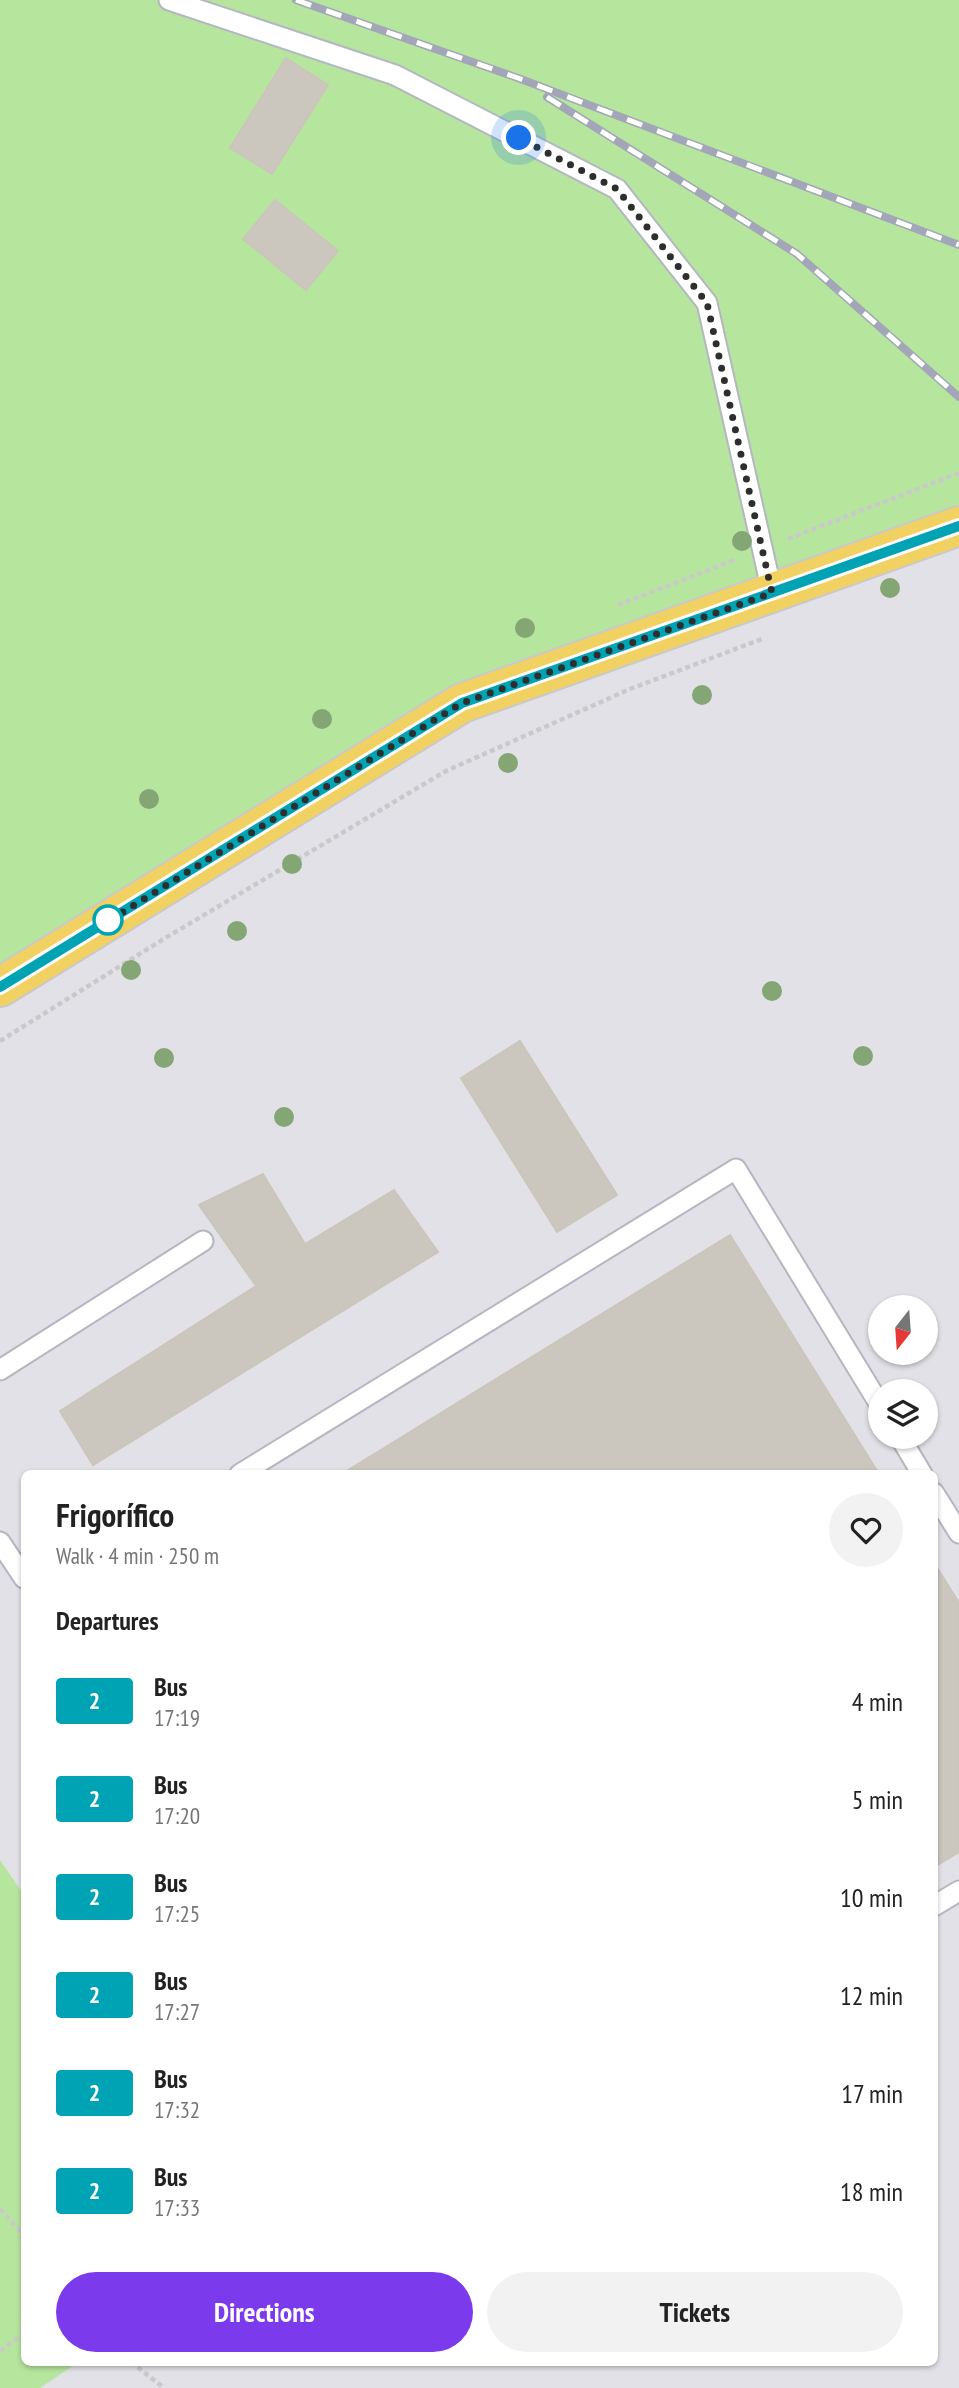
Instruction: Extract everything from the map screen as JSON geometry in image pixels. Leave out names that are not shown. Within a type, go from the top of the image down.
[{"type":"main road","points":[[0,987],[462,703],[959,526]]},
{"type":"lane","points":[[169,0],[395,75],[617,189],[707,303],[772,593]]},
{"type":"lane","points":[[247,1470],[736,1169],[868,1385]]},
{"type":"lane","points":[[0,1370],[203,1241]]},
{"type":"lane","points":[[907,1449],[920,1470]]},
{"type":"lane","points":[[938,1499],[959,1533]]},
{"type":"lane","points":[[0,1542],[21,1574]]},
{"type":"lane","points":[[938,1904],[959,1891]]},
{"type":"path","points":[[0,1041],[162,940],[446,771],[630,689],[769,636]]},
{"type":"path","points":[[0,2209],[21,2235]]},
{"type":"path","points":[[0,2351],[21,2335]]},
{"type":"path","points":[[136,2366],[164,2388]]},
{"type":"shaded area","points":[[959,0],[959,2388],[40,2388],[71,2366],[938,2366],[938,1470],[21,1470],[21,1899],[0,1868],[0,987]]},
{"type":"green space","points":[[0,0],[959,0],[959,525],[462,703],[0,986]]},
{"type":"green space","points":[[0,1860],[21,1891],[21,2366],[73,2366],[40,2388],[0,2388]]},
{"type":"building","points":[[286,58],[328,85],[272,174],[230,148]]},
{"type":"building","points":[[275,200],[338,251],[306,290],[243,239]]},
{"type":"building","points":[[520,1041],[617,1195],[557,1232],[461,1078]]},
{"type":"building","points":[[263,1174],[305,1244],[394,1190],[438,1252],[93,1465],[60,1411],[256,1286],[199,1205]]},
{"type":"building","points":[[730,1235],[877,1470],[348,1470]]},
{"type":"building","points":[[938,1569],[959,1603],[959,1852],[938,1865]]},
{"type":"railway","points":[[296,0],[518,78],[959,245]]},
{"type":"railway","points":[[547,97],[797,254],[959,397]]},
{"type":"bus line","name":"2","points":[[0,987],[462,703],[959,526]]},
{"type":"route","points":[[108,920],[105,923],[462,703],[772,593],[707,303],[617,189],[519,138]]}]
